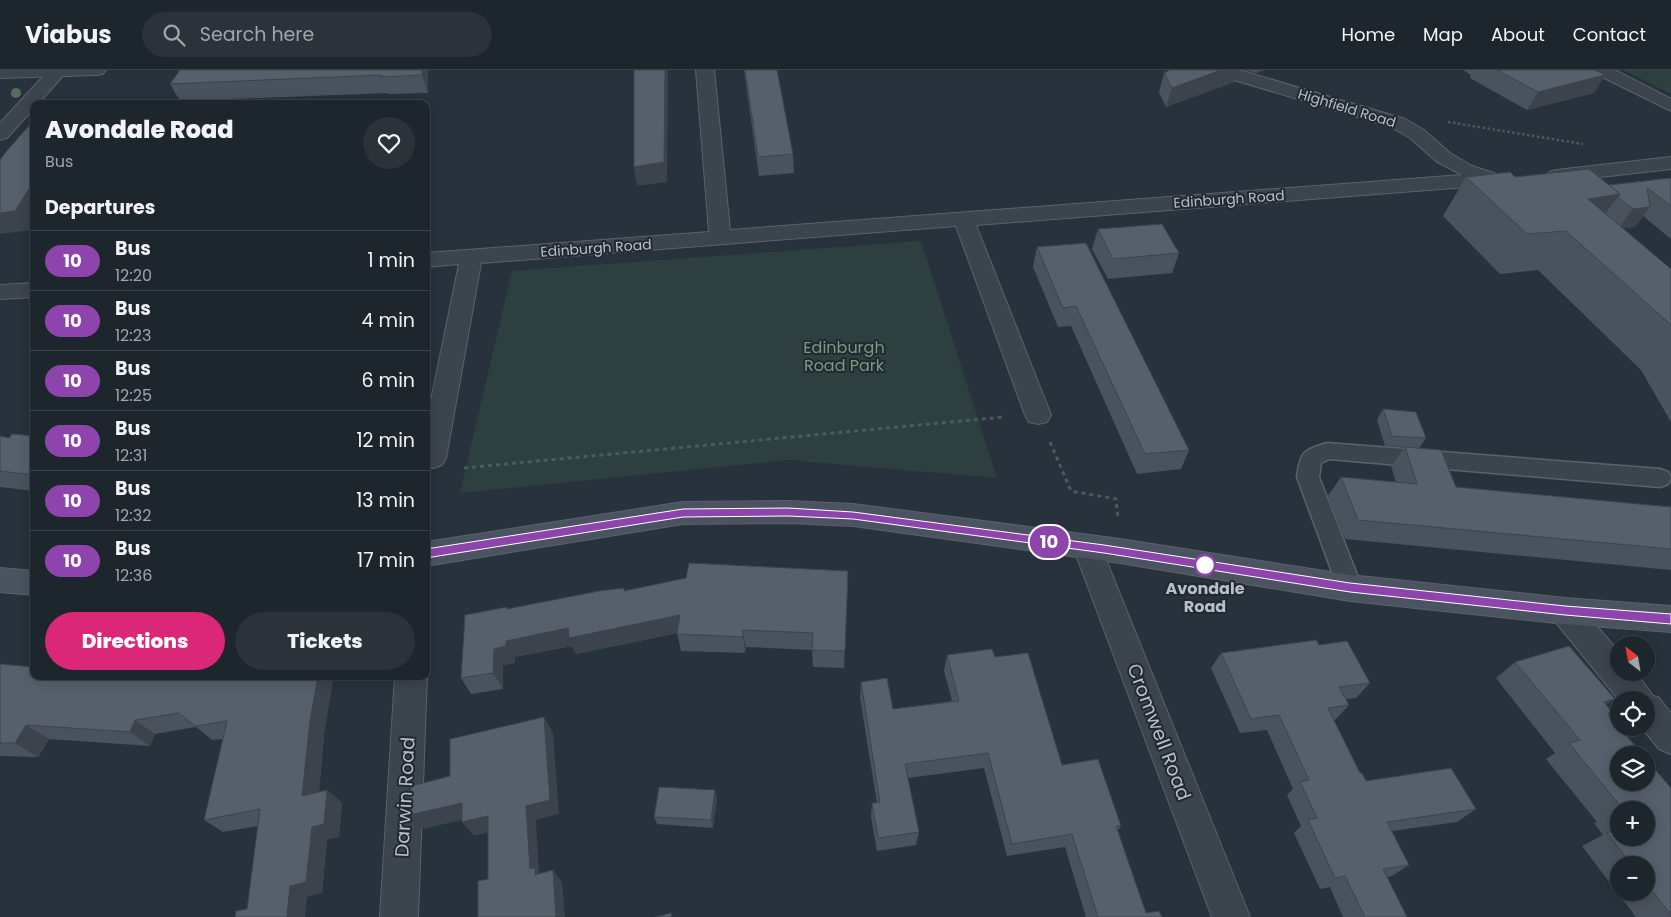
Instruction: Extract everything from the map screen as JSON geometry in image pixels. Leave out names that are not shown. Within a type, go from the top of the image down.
[{"type":"main road","points":[[430,553],[683,513],[788,512],[853,516],[1088,547],[1350,588],[1565,611],[1671,619]]},
{"type":"main road","points":[[0,580],[30,583]]},
{"type":"street","points":[[0,73],[97,70]]},
{"type":"street","points":[[705,70],[720,239]]},
{"type":"street","name":"Highfield Road","points":[[1220,70],[1398,123],[1417,134],[1443,157],[1464,170],[1502,179]]},
{"type":"street","points":[[1602,70],[1671,106]]},
{"type":"street","points":[[32,100],[59,71]]},
{"type":"street","points":[[0,134],[30,102]]},
{"type":"street","points":[[1561,196],[1539,178],[1669,166]]},
{"type":"street","name":"Edinburgh Road","points":[[430,260],[1502,179]]},
{"type":"street","points":[[964,220],[1038,415]]},
{"type":"street","points":[[433,458],[471,257]]},
{"type":"street","points":[[0,292],[30,290]]},
{"type":"street","name":"Cromwell Road","points":[[1088,547],[1232,917]]},
{"type":"street","points":[[1565,611],[1632,691]]},
{"type":"street","name":"Darwin Road","points":[[399,917],[411,680]]},
{"type":"street","points":[[1655,719],[1671,738]]},
{"type":"lane","points":[[1350,588],[1308,478],[1311,458],[1327,451],[1660,478]]},
{"type":"path","points":[[1446,122],[1568,143],[1586,144]]},
{"type":"path","points":[[457,468],[998,417],[1038,415],[1071,491],[1116,499]]},
{"type":"green space","points":[[1624,70],[1671,70],[1671,94]]},
{"type":"green space","name":"Edinburgh Road Park","points":[[921,241],[997,478],[789,460],[460,493],[512,271]]},
{"type":"building","points":[[180,70],[422,70],[422,75],[170,84]]},
{"type":"building","points":[[634,70],[665,70],[664,162],[634,167]]},
{"type":"building","points":[[745,70],[777,70],[793,154],[758,157]]},
{"type":"building","points":[[1170,70],[1221,70],[1172,88],[1164,73]]},
{"type":"building","points":[[1497,70],[1595,70],[1605,75],[1538,92]]},
{"type":"building","points":[[30,125],[30,187],[15,211],[0,213],[0,160]]},
{"type":"building","points":[[1589,169],[1620,194],[1588,199],[1671,269],[1671,325],[1566,231],[1527,234],[1466,177],[1510,172],[1515,177]]},
{"type":"building","points":[[1671,178],[1671,206],[1647,188],[1650,207],[1633,209],[1618,197],[1620,194],[1609,185]]},
{"type":"building","points":[[1162,224],[1179,253],[1113,259],[1098,229]]},
{"type":"building","points":[[1086,243],[1189,450],[1145,454],[1076,306],[1063,308],[1037,247]]},
{"type":"building","points":[[1383,409],[1416,412],[1426,438],[1392,436]]},
{"type":"building","points":[[12,434],[30,436],[30,475],[0,471],[0,436],[9,438]]},
{"type":"building","points":[[1405,447],[1441,450],[1456,487],[1671,507],[1671,549],[1358,520],[1341,477],[1417,484]]},
{"type":"building","points":[[689,563],[848,571],[845,651],[812,650],[813,633],[743,630],[743,637],[677,634],[680,615],[569,638],[568,628],[506,641],[506,646],[494,649],[493,673],[461,678],[465,615],[599,591],[624,588],[624,591],[686,578]]},
{"type":"building","points":[[1316,640],[1319,645],[1347,641],[1370,683],[1339,687],[1349,705],[1328,708],[1360,773],[1362,773],[1366,781],[1451,768],[1476,809],[1387,822],[1409,865],[1383,869],[1407,917],[1365,917],[1345,876],[1335,878],[1308,820],[1317,818],[1300,782],[1309,780],[1279,715],[1251,719],[1221,653]]},
{"type":"building","points":[[1569,646],[1610,693],[1610,700],[1604,702],[1610,709],[1610,714],[1608,714],[1610,716],[1610,736],[1627,736],[1635,746],[1610,746],[1610,791],[1655,791],[1655,769],[1671,788],[1671,914],[1655,894],[1655,856],[1625,856],[1617,846],[1655,846],[1655,801],[1616,801],[1569,743],[1580,740],[1515,662]]},
{"type":"building","points":[[992,649],[995,657],[1028,653],[1062,765],[1098,759],[1121,826],[1116,826],[1146,913],[1159,911],[1162,917],[1098,917],[1072,834],[1012,844],[988,753],[905,764],[919,832],[878,838],[872,803],[880,802],[861,682],[887,678],[893,709],[959,701],[947,655]]},
{"type":"building","points":[[0,664],[30,667],[30,680],[317,680],[310,721],[302,796],[327,790],[324,824],[312,827],[306,882],[290,886],[287,917],[235,917],[236,911],[247,909],[260,809],[204,820],[227,721],[195,726],[179,713],[135,720],[130,732],[26,725],[15,743],[0,743]]},
{"type":"building","points":[[544,717],[550,800],[526,806],[530,869],[535,867],[535,875],[553,870],[556,917],[478,917],[478,881],[488,879],[488,816],[462,822],[462,803],[410,815],[411,786],[450,776],[450,739]]},
{"type":"building","points":[[659,787],[715,790],[711,820],[654,817]]},
{"type":"building","points":[[671,913],[672,917],[655,917]]},
{"type":"bus line","name":"10","points":[[430,553],[683,513],[788,512],[853,516],[1104,549],[1350,588],[1565,611],[1671,619]]},
{"type":"place","name":"Avondale Road","points":[[1205,565]]}]
